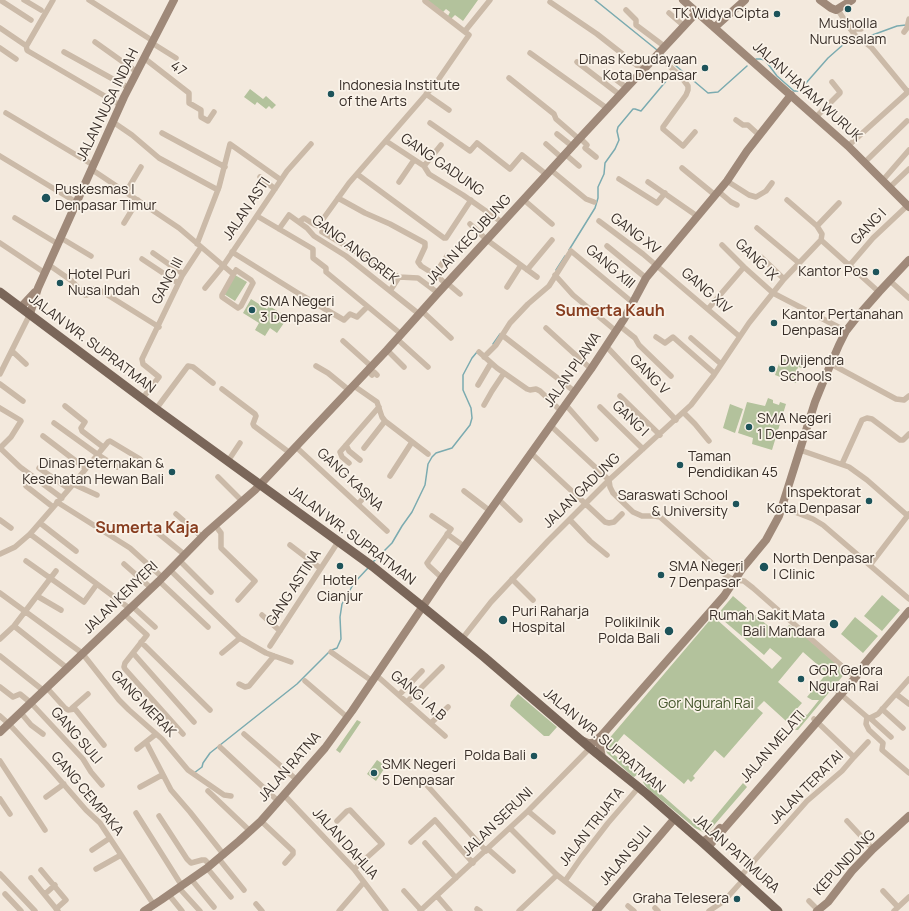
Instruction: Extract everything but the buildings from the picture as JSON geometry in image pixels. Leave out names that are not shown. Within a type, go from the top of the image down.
[{"type":"main road","name":"JALAN WR. SUPRATMAN","points":[[0,292],[156,410],[260,484],[368,564],[462,639],[675,818]]},
{"type":"main road","name":"JALAN PATIMURA","points":[[675,818],[778,911]]},
{"type":"street","points":[[0,0],[31,20]]},
{"type":"street","points":[[24,0],[41,10]]},
{"type":"street","points":[[53,0],[28,44],[27,50],[120,105]]},
{"type":"street","points":[[88,0],[176,58]]},
{"type":"street","name":"JALAN NUSA INDAH","points":[[30,314],[38,288],[120,105],[174,0]]},
{"type":"street","points":[[465,31],[490,0]]},
{"type":"street","name":"JALAN HAYAM WURUK","points":[[683,0],[848,146],[908,206]]},
{"type":"street","points":[[715,27],[745,0]]},
{"type":"street","points":[[820,0],[833,10],[838,10],[852,0]]},
{"type":"street","points":[[299,222],[304,218],[315,226],[318,226],[357,174],[426,94],[468,36],[465,31],[425,1]]},
{"type":"street","points":[[550,2],[597,34],[643,70]]},
{"type":"street","points":[[626,10],[636,20],[636,25],[661,50],[688,86],[686,95],[663,128],[683,146],[695,132]]},
{"type":"street","points":[[838,10],[857,38],[870,47],[909,91],[848,146]]},
{"type":"street","name":"JALAN KECUBUNG","points":[[260,484],[370,369],[438,292],[697,12]]},
{"type":"street","points":[[669,13],[684,26]]},
{"type":"street","points":[[904,32],[908,22]]},
{"type":"street","points":[[849,27],[852,29],[861,29]]},
{"type":"street","points":[[0,28],[28,44]]},
{"type":"street","points":[[95,42],[137,72]]},
{"type":"street","points":[[0,48],[16,59]]},
{"type":"street","points":[[64,52],[129,88]]},
{"type":"street","points":[[530,53],[608,109]]},
{"type":"street","name":"47","points":[[144,58],[189,93],[189,103],[201,110],[200,117],[208,122],[214,112]]},
{"type":"street","points":[[577,62],[620,95]]},
{"type":"street","points":[[606,72],[627,88]]},
{"type":"street","points":[[509,78],[554,114],[556,119],[587,144],[585,148],[596,157]]},
{"type":"street","points":[[816,117],[840,94],[832,82]]},
{"type":"street","points":[[426,94],[449,110]]},
{"type":"street","name":"JALAN PLAWA","points":[[423,607],[618,329],[646,278],[727,181],[759,135],[791,95]]},
{"type":"street","points":[[6,113],[92,167],[179,228],[233,274]]},
{"type":"street","points":[[736,120],[743,125],[748,125],[759,135]]},
{"type":"street","points":[[865,162],[907,121]]},
{"type":"street","points":[[113,122],[132,135],[159,158],[218,190]]},
{"type":"street","points":[[430,123],[470,151],[477,143],[509,168],[522,155],[549,172],[586,199],[594,202]]},
{"type":"street","points":[[162,133],[225,167]]},
{"type":"street","points":[[558,134],[572,146]]},
{"type":"street","name":"GANG GADUNG","points":[[386,141],[424,166],[429,174],[471,200],[503,223]]},
{"type":"street","name":"GANG III","points":[[142,399],[159,377],[142,361],[178,283],[199,246],[218,190],[231,143],[281,180]]},
{"type":"street","name":"JALAN ASTI","points":[[205,288],[223,266],[291,166],[311,144]]},
{"type":"street","points":[[546,144],[579,166]]},
{"type":"street","points":[[424,166],[441,145]]},
{"type":"street","points":[[883,180],[909,150]]},
{"type":"street","points":[[0,156],[76,202]]},
{"type":"street","points":[[399,182],[414,160]]},
{"type":"street","points":[[126,192],[141,167]]},
{"type":"street","points":[[682,168],[717,193],[737,205]]},
{"type":"street","points":[[890,188],[909,169]]},
{"type":"street","points":[[357,174],[444,238],[446,238],[471,200]]},
{"type":"street","points":[[260,178],[275,189]]},
{"type":"street","points":[[619,179],[657,204],[665,193]]},
{"type":"street","points":[[727,181],[749,195],[756,197],[766,191],[772,183]]},
{"type":"street","points":[[648,182],[697,216]]},
{"type":"street","points":[[338,198],[426,244],[418,260],[420,266],[435,274],[460,294]]},
{"type":"street","points":[[124,224],[138,200]]},
{"type":"street","points":[[524,200],[552,224]]},
{"type":"street","points":[[787,200],[817,226],[822,234],[821,240],[879,292]]},
{"type":"street","points":[[817,226],[839,203]]},
{"type":"street","name":"GANG I","points":[[849,266],[873,238],[908,206]]},
{"type":"street","name":"GANG ANGGREK","points":[[279,229],[289,215],[314,236],[346,256],[390,291],[421,313],[451,338]]},
{"type":"street","points":[[257,216],[313,249],[313,258],[326,268],[326,272],[399,336],[428,367]]},
{"type":"street","points":[[15,218],[91,256]]},
{"type":"street","name":"GANG XV","points":[[599,221],[630,243],[656,265]]},
{"type":"street","points":[[470,224],[487,240],[537,277]]},
{"type":"street","points":[[757,228],[799,263]]},
{"type":"street","points":[[322,232],[399,277],[418,278],[438,292]]},
{"type":"street","points":[[527,270],[552,240]]},
{"type":"street","name":"JALAN GADUNG","points":[[462,639],[512,579],[609,480],[684,413],[697,398],[739,336],[784,279],[821,240]]},
{"type":"street","points":[[0,244],[72,281],[85,295],[93,289],[98,289],[159,327]]},
{"type":"street","name":"GANG IX","points":[[722,244],[744,267],[773,293],[846,331]]},
{"type":"street","points":[[607,246],[646,278]]},
{"type":"street","name":"GANG XIII","points":[[555,275],[571,251],[632,302]]},
{"type":"street","points":[[232,252],[344,320],[350,314],[357,317],[367,307]]},
{"type":"street","points":[[153,253],[184,274]]},
{"type":"street","points":[[435,274],[447,256]]},
{"type":"street","points":[[761,257],[784,279]]},
{"type":"street","points":[[142,259],[178,283]]},
{"type":"street","points":[[580,739],[588,743],[593,743],[602,736],[724,596],[734,580],[766,540],[774,527],[782,507],[816,402],[846,331],[889,280],[909,260]]},
{"type":"street","points":[[506,287],[521,265]]},
{"type":"street","name":"GANG XIV","points":[[656,265],[739,336]]},
{"type":"street","points":[[708,309],[744,267]]},
{"type":"street","points":[[237,270],[251,280],[252,283],[241,306],[238,308],[222,297],[233,274],[237,270]]},
{"type":"street","points":[[484,357],[496,345],[510,323],[528,304],[549,286],[555,275],[573,295],[618,329],[635,338],[639,345],[670,376]]},
{"type":"street","points":[[390,291],[399,277]]},
{"type":"street","points":[[889,280],[909,298]]},
{"type":"street","name":"JALAN NUSA INDAH","points":[[21,307],[38,288]]},
{"type":"street","points":[[0,374],[30,314]]},
{"type":"street","points":[[546,328],[591,368]]},
{"type":"street","points":[[502,335],[574,391]]},
{"type":"street","points":[[656,337],[665,343],[673,337],[714,373]]},
{"type":"street","points":[[691,338],[721,364]]},
{"type":"street","points":[[343,341],[370,369],[372,375],[374,372],[377,375]]},
{"type":"street","name":"GANG V","points":[[606,346],[676,420]]},
{"type":"street","points":[[387,350],[404,367]]},
{"type":"street","points":[[12,351],[26,364]]},
{"type":"street","points":[[479,352],[491,363],[528,390],[540,390],[563,407],[596,439]]},
{"type":"street","points":[[478,385],[491,363]]},
{"type":"street","points":[[831,364],[896,399],[904,400],[909,396]]},
{"type":"street","points":[[156,410],[188,366],[193,367],[213,383]]},
{"type":"street","points":[[316,366],[377,402],[382,417],[385,421],[428,454]]},
{"type":"street","points":[[484,405],[504,373]]},
{"type":"street","points":[[0,384],[23,401]]},
{"type":"street","points":[[222,389],[255,414],[254,426],[290,453]]},
{"type":"street","points":[[620,396],[660,435]]},
{"type":"street","points":[[65,406],[85,422],[81,428],[82,431],[103,447]]},
{"type":"street","name":"GANG I","points":[[600,407],[643,449]]},
{"type":"street","points":[[0,408],[21,422],[11,437],[0,448],[20,467],[62,498]]},
{"type":"street","points":[[349,464],[342,457],[340,452],[379,408]]},
{"type":"street","points":[[684,413],[709,441]]},
{"type":"street","points":[[842,464],[862,420],[867,418],[872,419],[900,440],[903,440],[909,434]]},
{"type":"street","points":[[364,448],[385,421]]},
{"type":"street","points":[[54,423],[97,454],[117,466]]},
{"type":"street","points":[[550,425],[609,480],[613,493],[633,512],[642,516],[658,517],[724,574],[734,580],[742,580],[748,584],[851,674]]},
{"type":"street","points":[[43,436],[86,468]]},
{"type":"street","points":[[0,554],[15,547],[30,534],[62,498],[103,447],[110,441],[140,459]]},
{"type":"street","points":[[390,476],[412,442]]},
{"type":"street","points":[[228,461],[240,443]]},
{"type":"street","points":[[346,445],[349,451],[360,460]]},
{"type":"street","name":"GANG KASNA","points":[[296,447],[386,531]]},
{"type":"street","points":[[800,450],[842,464],[855,471],[908,515],[870,565]]},
{"type":"street","points":[[531,453],[605,522],[614,522],[622,514]]},
{"type":"street","points":[[39,468],[69,489]]},
{"type":"street","points":[[218,477],[242,501]]},
{"type":"street","points":[[73,484],[98,495]]},
{"type":"street","name":"JALAN KENYERI","points":[[0,732],[170,570],[202,537],[260,484]]},
{"type":"street","points":[[26,486],[53,508]]},
{"type":"street","points":[[464,491],[490,511]]},
{"type":"street","points":[[358,504],[367,494]]},
{"type":"street","points":[[498,499],[520,520]]},
{"type":"street","points":[[58,502],[130,548],[208,627]]},
{"type":"street","points":[[782,507],[813,519],[823,525],[909,599]]},
{"type":"street","points":[[176,514],[202,537]]},
{"type":"street","points":[[432,516],[451,529],[427,563],[442,578]]},
{"type":"street","points":[[0,520],[11,528]]},
{"type":"street","points":[[570,520],[590,541],[608,555]]},
{"type":"street","points":[[40,523],[76,551]]},
{"type":"street","points":[[215,525],[221,533],[221,548],[255,581],[238,600]]},
{"type":"street","points":[[153,529],[182,557],[210,592]]},
{"type":"street","points":[[30,534],[128,609],[147,635],[124,664],[125,669],[183,734]]},
{"type":"street","points":[[448,534],[464,547]]},
{"type":"street","name":"GANG ASTINA","points":[[270,646],[338,542]]},
{"type":"street","points":[[290,545],[320,568]]},
{"type":"street","points":[[26,561],[84,602],[97,584]]},
{"type":"street","points":[[124,564],[151,588]]},
{"type":"street","points":[[170,570],[240,638],[254,648],[291,662]]},
{"type":"street","points":[[0,639],[14,626],[56,571]]},
{"type":"street","points":[[512,579],[533,600]]},
{"type":"street","name":"GANG MERAK","points":[[0,593],[82,653],[119,700],[156,734],[188,770],[224,795],[231,796]]},
{"type":"street","points":[[37,596],[61,610]]},
{"type":"street","name":"JALAN RATNA","points":[[144,911],[181,887],[222,857],[261,821],[325,748],[423,607]]},
{"type":"street","points":[[128,609],[138,612],[155,627]]},
{"type":"street","name":"JALAN MELATI","points":[[705,845],[839,693],[856,677],[862,667],[909,611]]},
{"type":"street","points":[[262,615],[280,631]]},
{"type":"street","points":[[14,626],[67,668]]},
{"type":"street","points":[[222,653],[240,638]]},
{"type":"street","points":[[142,642],[210,710]]},
{"type":"street","points":[[133,652],[194,722]]},
{"type":"street","name":"GANG I A,B","points":[[331,652],[399,695],[445,736]]},
{"type":"street","points":[[0,656],[45,690],[68,710],[88,694]]},
{"type":"street","points":[[239,684],[245,687],[249,686],[274,656]]},
{"type":"street","points":[[407,702],[442,667]]},
{"type":"street","name":"JALAN MELATI","points":[[839,693],[851,674],[862,667]]},
{"type":"street","points":[[399,695],[422,671]]},
{"type":"street","points":[[868,718],[875,716],[909,679]]},
{"type":"street","points":[[305,681],[347,717]]},
{"type":"street","points":[[0,687],[13,697],[20,694],[31,703]]},
{"type":"street","points":[[839,693],[891,737]]},
{"type":"street","points":[[896,694],[909,704]]},
{"type":"street","name":"GANG SULI","points":[[31,703],[83,759],[91,772],[102,785]]},
{"type":"street","points":[[431,723],[448,707]]},
{"type":"street","points":[[72,708],[75,709],[104,745]]},
{"type":"street","points":[[882,709],[903,728]]},
{"type":"street","points":[[21,713],[31,725],[43,734]]},
{"type":"street","points":[[0,716],[9,724]]},
{"type":"street","points":[[868,718],[866,724],[869,730],[883,743],[882,750],[908,769]]},
{"type":"street","name":"JALAN TERATAI","points":[[709,911],[724,901],[741,878],[807,801],[842,771],[854,756],[815,720]]},
{"type":"street","name":"GANG CEMPAKA","points":[[9,724],[86,810],[100,823],[154,905]]},
{"type":"street","points":[[137,749],[156,734]]},
{"type":"street","points":[[244,734],[297,780]]},
{"type":"street","points":[[602,736],[600,747],[602,758]]},
{"type":"street","points":[[146,742],[171,790],[190,812],[244,890]]},
{"type":"street","points":[[854,756],[868,742]]},
{"type":"street","name":"JALAN DAHLIA","points":[[220,747],[281,798],[354,868],[386,911]]},
{"type":"street","name":"JALAN SERUNI","points":[[420,911],[528,811],[590,748]]},
{"type":"street","points":[[0,761],[45,830]]},
{"type":"street","points":[[140,787],[162,775]]},
{"type":"street","points":[[424,782],[487,850],[513,872]]},
{"type":"street","points":[[46,798],[64,784]]},
{"type":"street","name":"JALAN TRIJATA","points":[[565,881],[608,823],[639,787]]},
{"type":"street","points":[[208,791],[250,831]]},
{"type":"street","points":[[0,799],[10,814]]},
{"type":"street","points":[[337,821],[350,810],[382,844],[354,868]]},
{"type":"street","points":[[528,811],[553,832]]},
{"type":"street","points":[[136,813],[181,887],[200,911]]},
{"type":"street","points":[[159,816],[187,859],[191,863],[205,860],[231,897]]},
{"type":"street","name":"KEPUNDUNG","points":[[817,911],[828,902],[852,871],[873,849],[909,816]]},
{"type":"street","name":"JALAN SULI","points":[[597,910],[675,818]]},
{"type":"street","points":[[411,842],[435,820],[473,863]]},
{"type":"street","points":[[261,821],[294,851],[285,863]]},
{"type":"street","points":[[847,821],[873,849]]},
{"type":"street","points":[[510,828],[557,875]]},
{"type":"street","points":[[92,850],[110,838]]},
{"type":"street","points":[[425,843],[456,878]]},
{"type":"street","points":[[96,868],[121,855]]},
{"type":"street","points":[[31,878],[57,910],[66,900],[41,870]]},
{"type":"street","points":[[0,874],[34,911]]},
{"type":"street","name":"JALAN TRIJATA","points":[[519,911],[557,875],[597,910]]},
{"type":"street","points":[[191,879],[214,907]]},
{"type":"street","points":[[343,910],[364,882]]},
{"type":"street","points":[[44,894],[55,885]]},
{"type":"street","points":[[404,890],[420,911]]},
{"type":"street","points":[[883,891],[896,909],[909,897]]},
{"type":"street","points":[[5,894],[21,911]]},
{"type":"street","points":[[169,895],[182,911]]},
{"type":"street","points":[[437,896],[450,911]]},
{"type":"street","points":[[809,901],[817,911]]},
{"type":"street","points":[[256,904],[262,911]]},
{"type":"street","points":[[628,906],[634,911]]},
{"type":"green space","points":[[427,0],[478,0],[463,21],[455,15],[451,19],[448,16],[450,12],[446,9],[443,12]]},
{"type":"green space","points":[[250,89],[263,99],[266,96],[276,105],[272,109],[269,106],[266,109],[257,102],[255,105],[244,97]]},
{"type":"green space","points":[[235,275],[247,282],[235,301],[224,294]]},
{"type":"green space","points":[[251,299],[267,309],[269,306],[281,313],[277,318],[284,323],[277,333],[270,328],[265,336],[255,330],[259,323],[243,313]]},
{"type":"green space","points":[[781,358],[803,365],[802,368],[798,367],[795,376],[798,378],[796,383],[775,375]]},
{"type":"green space","points":[[768,398],[773,400],[773,403],[779,405],[780,402],[786,404],[772,450],[752,444],[753,438],[738,433],[747,402],[765,406]]},
{"type":"green space","points":[[730,404],[743,409],[735,433],[723,428]]},
{"type":"green space","points":[[882,595],[900,610],[882,631],[864,616]]},
{"type":"green space","name":"Gor Ngurah Rai","points":[[733,596],[780,636],[789,625],[795,628],[846,672],[798,730],[795,730],[803,721],[799,717],[804,714],[807,715],[819,700],[812,700],[807,697],[827,673],[803,652],[778,682],[802,703],[786,721],[764,701],[757,708],[763,713],[724,758],[715,750],[693,776],[695,778],[691,782],[688,779],[684,784],[624,734],[610,751],[638,774],[634,777],[632,776],[607,753],[605,748],[607,741],[710,620],[714,617],[772,669],[782,658],[770,648],[764,655],[717,615]]},
{"type":"green space","points":[[855,617],[878,636],[863,653],[841,634]]},
{"type":"green space","points":[[518,694],[557,727],[549,736],[544,736],[510,706],[511,702]]},
{"type":"green space","points":[[357,720],[361,722],[340,753],[336,750]]},
{"type":"green space","points":[[377,760],[386,766],[376,781],[367,774]]},
{"type":"green space","points":[[645,780],[703,831],[743,783],[747,787],[709,831],[705,833],[695,828],[647,788],[643,782]]},
{"type":"waterway","points":[[595,0],[657,50]]},
{"type":"waterway","points":[[860,37],[867,37],[897,26],[906,25]]},
{"type":"waterway","points":[[756,59],[765,60],[777,76],[794,91],[799,91],[828,58],[845,43],[855,38]]},
{"type":"waterway","points":[[662,54],[708,93],[718,92],[747,66]]},
{"type":"waterway","points":[[569,250],[595,208],[598,198],[598,187],[604,174],[605,163],[615,149],[619,140],[617,131],[618,127],[633,109],[641,111],[672,74]]},
{"type":"waterway","points":[[556,270],[565,256]]},
{"type":"waterway","points":[[493,344],[500,334]]},
{"type":"waterway","points":[[373,562],[392,543],[412,512],[425,485],[428,464],[432,457],[436,453],[452,448],[470,425],[472,418],[471,408],[463,390],[463,375],[477,352]]},
{"type":"waterway","points":[[332,650],[337,648],[341,639],[340,617],[342,604],[354,583],[368,568]]},
{"type":"waterway","points":[[194,773],[202,767],[210,753],[297,684],[329,652]]},
{"type":"place","name":"Musholla Nurussalam","points":[[848,9]]},
{"type":"place","name":"TK Widya Cipta","points":[[777,14]]},
{"type":"place","name":"Dinas Kebudayaan Kota Denpasar","points":[[705,68]]},
{"type":"place","name":"Indonesia Institute of the Arts","points":[[331,94]]},
{"type":"place","name":"Puskesmas I Denpasar Timur","points":[[46,198]]},
{"type":"place","name":"Kantor Pos","points":[[876,272]]},
{"type":"place","name":"Hotel Puri Nusa Indah","points":[[60,283]]},
{"type":"place","name":"SMA Negeri 3 Denpasar","points":[[252,310]]},
{"type":"place","name":"Kantor Pertanahan Denpasar","points":[[774,323]]},
{"type":"place","name":"Dwijendra Schools","points":[[772,369]]},
{"type":"place","name":"SMA Negeri 1 Denpasar","points":[[749,427]]},
{"type":"place","name":"Taman Pendidikan 45","points":[[680,465]]},
{"type":"place","name":"Dinas Peternakan & Kesehatan Hewan Bali","points":[[172,472]]},
{"type":"place","name":"Inspektorat Kota Denpasar","points":[[869,501]]},
{"type":"place","name":"Saraswati School & University","points":[[736,504]]},
{"type":"place","name":"Hotel Cianjur","points":[[340,566]]},
{"type":"place","name":"North Denpasar I Clinic","points":[[764,567]]},
{"type":"place","name":"SMA Negeri 7 Denpasar","points":[[661,575]]},
{"type":"place","name":"Puri Raharja Hospital","points":[[503,620]]},
{"type":"place","name":"Rumah Sakit Mata Bali Mandara","points":[[834,624]]},
{"type":"place","name":"Polikilnik Polda Bali","points":[[669,631]]},
{"type":"place","name":"GOR Gelora Ngurah Rai","points":[[801,679]]},
{"type":"place","name":"Polda Bali","points":[[534,756]]},
{"type":"place","name":"SMK Negeri 5 Denpasar","points":[[374,773]]},
{"type":"place","name":"Graha Telesera","points":[[737,899]]},
{"type":"district","name":"Sumerta Kauh","points":[[610,312]]},
{"type":"district","name":"Sumerta Kaja","points":[[147,529]]}]
